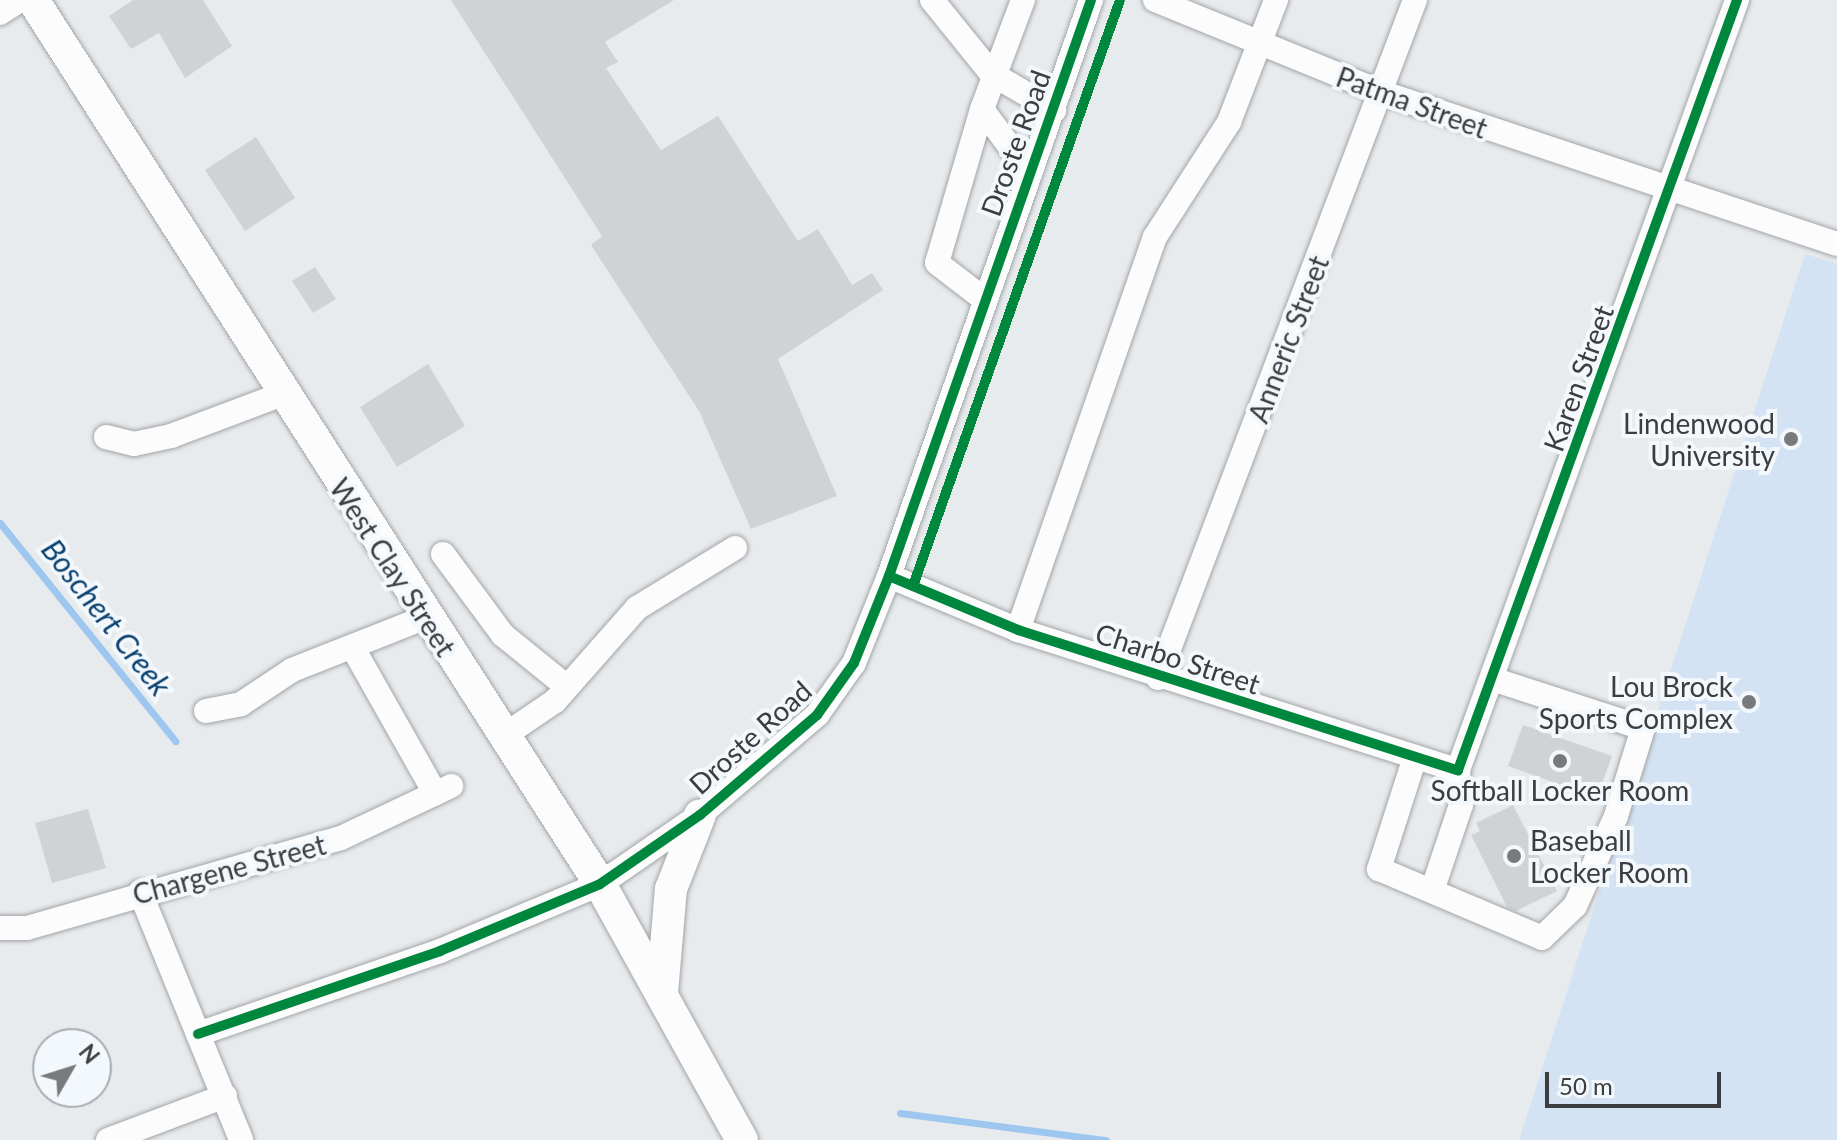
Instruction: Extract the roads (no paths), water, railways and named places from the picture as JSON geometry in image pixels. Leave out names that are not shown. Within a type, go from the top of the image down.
[{"type":"main road","name":"West Clay Street","points":[[33,0],[424,618],[600,884],[742,1140]]},
{"type":"main road","points":[[662,993],[671,889],[700,815]]},
{"type":"street","points":[[0,13],[20,0]]},
{"type":"street","points":[[932,0],[992,74],[1054,110]]},
{"type":"street","points":[[984,299],[937,263],[992,74],[1023,0]]},
{"type":"street","name":"Droste Road","points":[[198,1034],[440,951],[600,884],[700,815],[817,715],[854,663],[889,576],[1091,0]]},
{"type":"street","name":"Patma Street","points":[[1155,0],[1383,93],[1672,194],[1837,244]]},
{"type":"street","points":[[1018,630],[1155,237],[1229,122],[1276,0]]},
{"type":"street","name":"Anneric Street","points":[[1158,678],[1383,93],[1415,0]]},
{"type":"street","name":"Karen Street","points":[[1458,770],[1672,194],[1737,0]]},
{"type":"street","points":[[982,109],[1030,174]]},
{"type":"street","points":[[106,437],[134,444],[171,436],[283,394]]},
{"type":"street","points":[[502,737],[566,686],[637,608],[735,548]]},
{"type":"street","points":[[443,554],[494,626],[566,686]]},
{"type":"street","name":"Charbo Street","points":[[889,576],[1018,630],[1158,678],[1458,770]]},
{"type":"street","points":[[206,711],[241,704],[292,670],[424,618]]},
{"type":"street","name":"Chargene Street","points":[[0,928],[27,928],[140,892],[341,838],[443,790],[353,648]]},
{"type":"street","points":[[1415,757],[1379,869],[1542,938],[1575,906],[1616,816],[1643,728],[1492,679]]},
{"type":"street","points":[[1432,891],[1461,805],[1458,770]]},
{"type":"street","points":[[140,892],[241,1140]]},
{"type":"street","points":[[108,1140],[225,1096]]},
{"type":"waterway","name":"Boschert Creek","points":[[0,523],[175,741]]},
{"type":"waterway","name":"Boschert Creek","points":[[900,1113],[1106,1140]]},
{"type":"place","name":"Lindenwood University","points":[[1791,439]]},
{"type":"place","name":"Lou Brock Sports Complex","points":[[1749,702]]},
{"type":"place","name":"Softball Locker Room","points":[[1560,761]]},
{"type":"place","name":"Baseball Locker Room","points":[[1514,856]]}]
